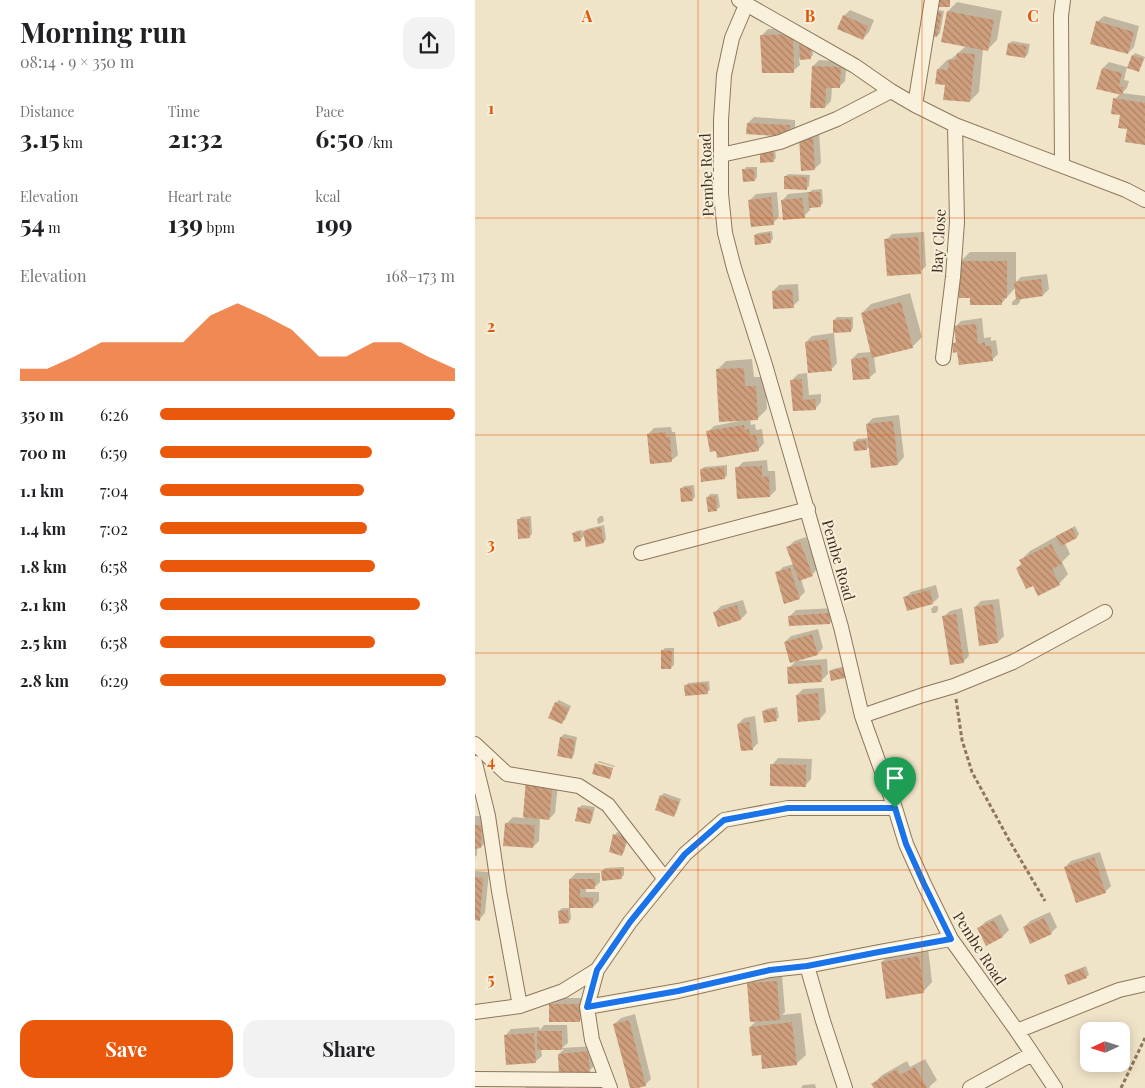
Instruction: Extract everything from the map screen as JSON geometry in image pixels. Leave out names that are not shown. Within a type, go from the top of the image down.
[{"type":"street","points":[[915,106],[932,0]]},
{"type":"street","points":[[1062,164],[1061,16],[1063,0]]},
{"type":"street","points":[[742,2],[855,66],[915,106],[955,125],[1062,164],[1126,190],[1145,200]]},
{"type":"street","name":"Pembe Road","points":[[742,2],[732,38],[725,75],[721,120],[721,194],[725,233],[841,626],[862,716],[906,844],[951,939],[1055,1088]]},
{"type":"street","points":[[721,155],[780,142],[837,119],[891,91]]},
{"type":"street","name":"Bay Close","points":[[943,358],[953,276],[957,222],[955,125]]},
{"type":"street","points":[[641,553],[808,510]]},
{"type":"street","points":[[862,716],[954,686],[1013,662],[1105,612]]},
{"type":"street","points":[[475,744],[507,774],[579,786],[608,805],[665,879]]},
{"type":"street","points":[[475,763],[488,816],[499,891],[521,1006]]},
{"type":"street","points":[[475,1079],[609,1084],[592,1040],[587,1007],[597,970],[630,922],[685,854],[724,820],[788,808],[895,808]]},
{"type":"street","points":[[587,1007],[678,991],[770,970],[807,966],[951,939]]},
{"type":"street","points":[[807,966],[845,1088]]},
{"type":"street","points":[[475,1012],[521,1006],[563,991],[597,970]]},
{"type":"street","points":[[1017,1031],[1119,990],[1145,984]]},
{"type":"street","points":[[970,1088],[1032,1054]]},
{"type":"path","points":[[954,686],[962,740],[972,772],[1045,901]]},
{"type":"path","points":[[1121,1088],[1145,1038]]},
{"type":"building","points":[[939,0],[950,0],[950,7],[939,7]]},
{"type":"building","points":[[947,11],[994,20],[988,51],[941,42]]},
{"type":"building","points":[[935,12],[942,13],[937,37],[930,36]]},
{"type":"building","points":[[843,15],[868,26],[863,40],[837,29]]},
{"type":"building","points":[[1096,21],[1134,32],[1128,54],[1090,44]]},
{"type":"building","points":[[793,34],[794,73],[762,73],[760,35]]},
{"type":"building","points":[[810,42],[811,59],[800,60],[799,43]]},
{"type":"building","points":[[1008,43],[1027,46],[1025,58],[1006,55]]},
{"type":"building","points":[[957,53],[975,54],[970,102],[943,100],[945,85],[935,84],[937,69],[948,70],[949,59],[956,60]]},
{"type":"building","points":[[1132,55],[1143,59],[1139,72],[1127,68]]},
{"type":"building","points":[[812,66],[841,67],[840,88],[826,88],[825,108],[810,108]]},
{"type":"building","points":[[1102,68],[1122,73],[1119,86],[1124,87],[1122,95],[1096,89]]},
{"type":"building","points":[[1113,98],[1145,103],[1145,145],[1125,142],[1127,129],[1118,128],[1120,115],[1111,114]]},
{"type":"building","points":[[747,123],[790,125],[789,137],[746,134]]},
{"type":"building","points":[[813,136],[815,170],[801,171],[799,137]]},
{"type":"building","points":[[773,152],[774,162],[760,163],[760,153]]},
{"type":"building","points":[[742,169],[754,169],[755,181],[743,182]]},
{"type":"building","points":[[784,176],[807,177],[807,190],[784,189]]},
{"type":"building","points":[[808,192],[820,192],[821,207],[809,208]]},
{"type":"building","points":[[771,197],[774,225],[751,227],[748,200]]},
{"type":"building","points":[[802,198],[805,218],[783,220],[781,200]]},
{"type":"building","points":[[770,233],[771,243],[755,245],[754,235]]},
{"type":"building","points":[[918,237],[921,274],[887,276],[884,239]]},
{"type":"building","points":[[959,261],[1007,261],[1007,298],[1002,298],[1002,305],[970,305],[970,298],[959,298]]},
{"type":"building","points":[[1041,279],[1043,296],[1016,300],[1014,282]]},
{"type":"building","points":[[792,289],[794,308],[773,309],[772,291]]},
{"type":"building","points":[[901,302],[913,348],[872,358],[861,313]]},
{"type":"building","points":[[851,319],[851,332],[833,333],[833,320]]},
{"type":"building","points":[[976,324],[978,344],[985,342],[985,346],[991,346],[993,361],[959,365],[957,352],[953,353],[952,343],[956,343],[954,326]]},
{"type":"building","points":[[828,339],[832,371],[808,373],[805,342]]},
{"type":"building","points":[[868,357],[870,379],[853,380],[851,359]]},
{"type":"building","points":[[744,368],[745,386],[756,386],[758,420],[719,422],[716,369]]},
{"type":"building","points":[[802,379],[803,400],[815,399],[816,410],[793,411],[790,380]]},
{"type":"building","points":[[893,421],[898,465],[871,468],[866,424]]},
{"type":"building","points":[[744,425],[745,430],[749,429],[750,436],[756,435],[759,451],[717,458],[716,451],[710,452],[706,431]]},
{"type":"building","points":[[666,432],[666,437],[670,437],[672,462],[650,464],[647,434]]},
{"type":"building","points":[[866,440],[867,450],[854,451],[853,442]]},
{"type":"building","points":[[762,466],[762,477],[769,476],[770,497],[737,499],[735,467]]},
{"type":"building","points":[[724,467],[725,479],[701,482],[700,469]]},
{"type":"building","points":[[691,487],[693,501],[681,502],[680,488]]},
{"type":"building","points":[[716,496],[717,511],[708,512],[706,497]]},
{"type":"building","points":[[517,519],[529,519],[530,538],[518,539]]},
{"type":"building","points":[[601,527],[604,543],[586,547],[583,531]]},
{"type":"building","points":[[1072,528],[1077,538],[1061,546],[1056,536]]},
{"type":"building","points":[[580,532],[581,541],[574,542],[572,533]]},
{"type":"building","points":[[800,542],[813,576],[799,581],[786,547]]},
{"type":"building","points":[[1051,544],[1062,564],[1052,569],[1060,585],[1038,596],[1033,586],[1026,589],[1016,568],[1022,565],[1019,560]]},
{"type":"building","points":[[790,568],[800,599],[784,604],[775,572]]},
{"type":"building","points":[[930,590],[933,604],[907,611],[903,597]]},
{"type":"building","points":[[993,604],[998,643],[979,646],[974,607]]},
{"type":"building","points":[[737,605],[741,620],[718,627],[713,612]]},
{"type":"building","points":[[829,613],[830,624],[789,626],[788,616]]},
{"type":"building","points":[[956,614],[964,663],[950,665],[942,616]]},
{"type":"building","points":[[812,634],[818,655],[790,663],[784,642]]},
{"type":"building","points":[[661,650],[672,651],[671,669],[661,669]]},
{"type":"building","points":[[821,665],[822,682],[788,684],[787,667]]},
{"type":"building","points":[[843,668],[845,678],[831,681],[829,671]]},
{"type":"building","points":[[707,683],[708,694],[685,696],[684,685]]},
{"type":"building","points":[[818,693],[820,720],[798,722],[796,695]]},
{"type":"building","points":[[555,702],[569,709],[562,724],[548,718]]},
{"type":"building","points":[[775,709],[777,721],[764,723],[762,711]]},
{"type":"building","points":[[749,722],[753,750],[741,751],[737,724]]},
{"type":"building","points":[[560,737],[575,740],[572,759],[557,756]]},
{"type":"building","points":[[595,763],[613,768],[610,779],[592,774]]},
{"type":"building","points":[[770,764],[806,765],[806,787],[770,786]]},
{"type":"building","points":[[526,778],[553,781],[549,820],[523,817]]},
{"type":"building","points":[[660,795],[679,802],[674,817],[655,810]]},
{"type":"building","points":[[578,807],[593,810],[590,824],[575,821]]},
{"type":"building","points":[[505,823],[535,825],[533,848],[503,846]]},
{"type":"building","points":[[475,825],[482,825],[481,848],[475,849]]},
{"type":"building","points":[[613,834],[627,838],[622,856],[609,852]]},
{"type":"building","points":[[1094,857],[1106,893],[1076,903],[1064,867]]},
{"type":"building","points":[[621,869],[622,879],[602,881],[601,871]]},
{"type":"building","points":[[475,877],[483,878],[480,921],[475,920]]},
{"type":"building","points":[[569,879],[595,879],[595,889],[580,889],[580,897],[593,898],[593,908],[569,908]]},
{"type":"building","points":[[568,910],[569,923],[559,924],[558,911]]},
{"type":"building","points":[[1044,918],[1052,934],[1030,944],[1023,927]]},
{"type":"building","points":[[994,920],[1003,937],[986,946],[977,928]]},
{"type":"building","points":[[919,956],[924,993],[886,999],[881,962]]},
{"type":"building","points":[[1083,968],[1087,978],[1068,985],[1064,975]]},
{"type":"building","points":[[777,981],[780,1020],[750,1022],[747,983]]},
{"type":"building","points":[[549,1004],[580,1004],[580,1022],[549,1022]]},
{"type":"building","points":[[629,1020],[646,1086],[638,1088],[630,1088],[613,1024]]},
{"type":"building","points":[[792,1022],[797,1065],[762,1069],[761,1055],[752,1056],[749,1027]]},
{"type":"building","points":[[537,1031],[562,1031],[562,1050],[537,1050]]},
{"type":"building","points":[[534,1033],[536,1063],[506,1065],[504,1035]]},
{"type":"building","points":[[588,1051],[590,1072],[559,1075],[558,1054]]},
{"type":"building","points":[[915,1067],[927,1088],[874,1088],[871,1084],[897,1069],[900,1075]]},
{"type":"route","points":[[788,808],[895,808],[906,844],[951,939],[807,966],[770,970],[678,991],[587,1007],[597,970],[630,922],[685,854],[724,820],[788,808]]}]
